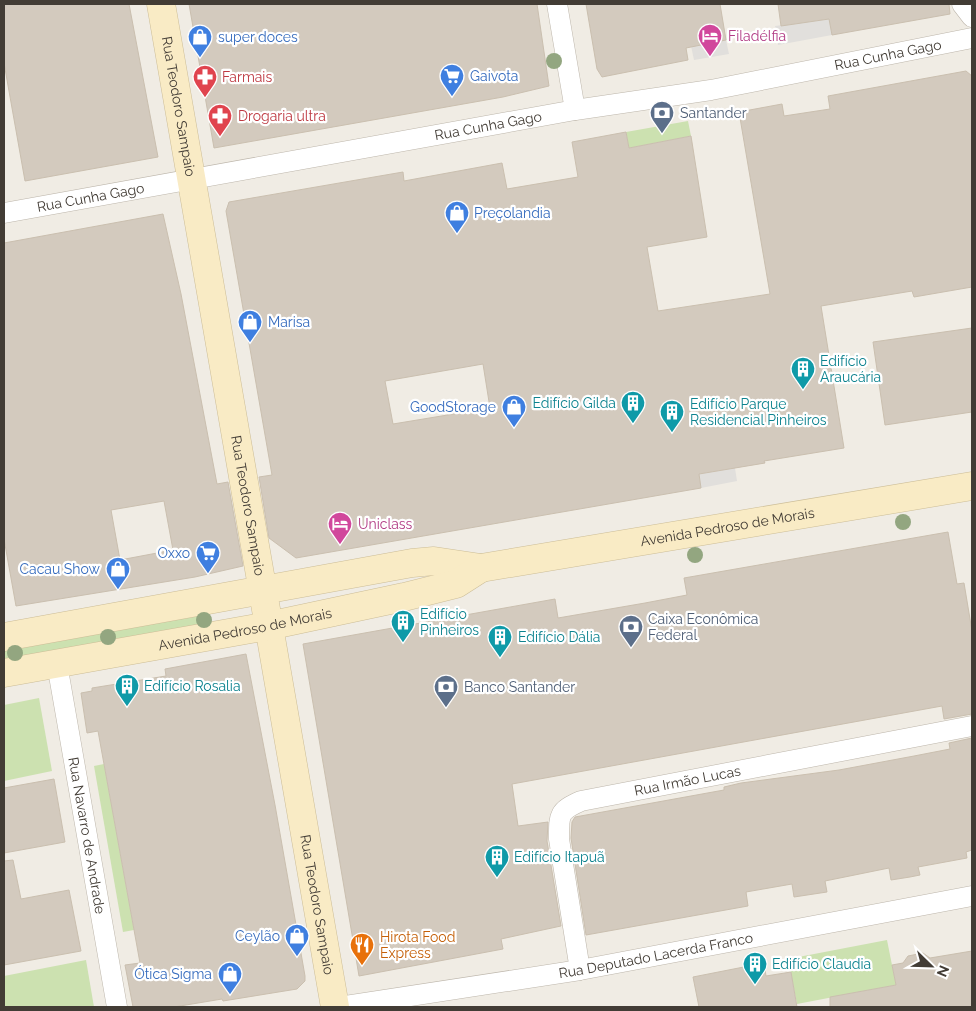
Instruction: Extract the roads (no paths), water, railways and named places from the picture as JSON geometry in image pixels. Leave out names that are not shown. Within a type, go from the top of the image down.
[{"type":"main road","name":"Rua Teodoro Sampaio","points":[[161,4],[262,592],[337,1007]]},
{"type":"main road","name":"Avenida Pedroso de Morais","points":[[4,637],[262,592],[412,563],[434,562],[481,568],[972,486]]},
{"type":"main road","name":"Avenida Pedroso de Morais","points":[[4,673],[268,626],[435,590],[456,584],[481,568]]},
{"type":"street","points":[[557,4],[575,110]]},
{"type":"street","points":[[962,4],[972,17]]},
{"type":"street","name":"Rua Cunha Gago","points":[[4,213],[575,110],[711,90],[972,38]]},
{"type":"street","name":"Rua Navarro de Andrade","points":[[57,664],[117,1007]]},
{"type":"street","name":"Rua Irmão Lucas","points":[[580,970],[559,838],[559,817],[565,808],[581,801],[972,726]]},
{"type":"street","name":"Rua Deputado Lacerda Franco","points":[[337,1007],[580,970],[972,896]]},
{"type":"place","name":"Filadélfia","points":[[710,57]]},
{"type":"place","name":"super doces","points":[[200,58]]},
{"type":"place","name":"Gaivota","points":[[452,97]]},
{"type":"place","name":"Farmais","points":[[205,98]]},
{"type":"place","name":"Santander","points":[[662,134]]},
{"type":"place","name":"Drogaria ultra","points":[[220,137]]},
{"type":"place","name":"Preçolandia","points":[[457,234]]},
{"type":"place","name":"Marisa","points":[[250,343]]},
{"type":"place","name":"Edifício Araucária","points":[[803,390]]},
{"type":"place","name":"Edifício Gilda","points":[[633,424]]},
{"type":"place","name":"GoodStorage","points":[[514,428]]},
{"type":"place","name":"Edifício Parque Residencial Pinheiros","points":[[672,433]]},
{"type":"place","name":"Uniclass","points":[[340,545]]},
{"type":"place","name":"Oxxo","points":[[208,574]]},
{"type":"place","name":"Cacau Show","points":[[118,590]]},
{"type":"place","name":"Edifício Pinheiros","points":[[403,643]]},
{"type":"place","name":"Caixa Econômica Federal","points":[[631,648]]},
{"type":"place","name":"Edifício Dália","points":[[500,658]]},
{"type":"place","name":"Edifício Rosalia","points":[[127,707]]},
{"type":"place","name":"Banco Santander","points":[[446,708]]},
{"type":"place","name":"Edifício Itapuã","points":[[497,878]]},
{"type":"place","name":"Ceylão","points":[[297,957]]},
{"type":"place","name":"Hirota Food Express","points":[[362,966]]},
{"type":"place","name":"Edifício Claudia","points":[[755,985]]},
{"type":"place","name":"Ótica Sigma","points":[[230,995]]}]
